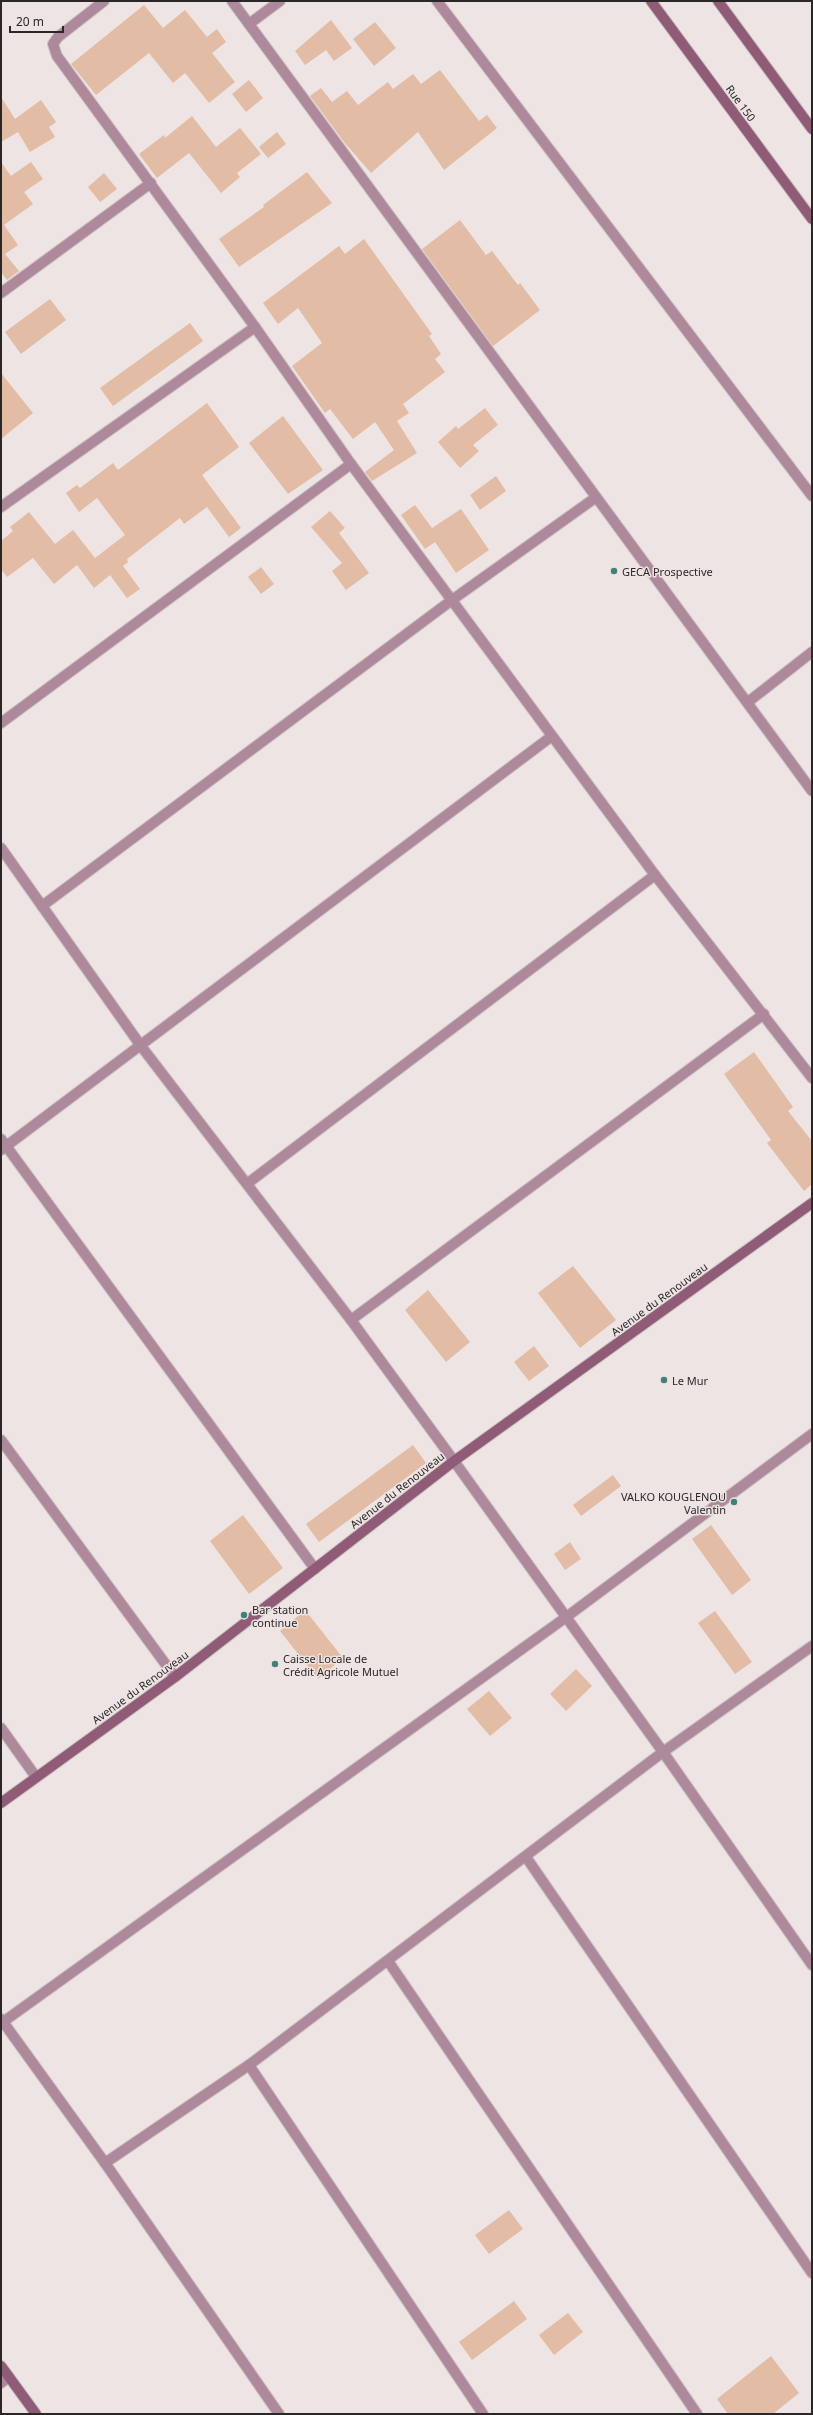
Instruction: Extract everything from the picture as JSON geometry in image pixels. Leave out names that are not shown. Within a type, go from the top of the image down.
[{"type":"main road","name":"Rue 150","points":[[651,1],[812,219]]},
{"type":"main road","points":[[718,1],[812,129]]},
{"type":"main road","name":"Avenue du Renouveau","points":[[1,1803],[175,1677],[454,1461],[812,1203]]},
{"type":"main road","points":[[1,2366],[5,2380],[36,2414]]},
{"type":"street","points":[[104,1],[58,37],[53,44],[56,56],[151,183],[255,327],[351,464],[552,736],[655,875],[812,1078]]},
{"type":"street","points":[[232,1],[595,498],[812,790]]},
{"type":"street","points":[[249,24],[280,1]]},
{"type":"street","points":[[437,1],[812,496]]},
{"type":"street","points":[[1,293],[151,183]]},
{"type":"street","points":[[1,508],[255,327]]},
{"type":"street","points":[[1,723],[351,464]]},
{"type":"street","points":[[42,906],[452,600],[595,498]]},
{"type":"street","points":[[748,702],[812,652]]},
{"type":"street","points":[[315,1569],[3,1145],[141,1046],[552,736]]},
{"type":"street","points":[[1,848],[141,1046],[248,1183],[454,1461],[565,1618],[663,1752],[812,1965]]},
{"type":"street","points":[[248,1183],[655,875]]},
{"type":"street","points":[[351,1320],[764,1014]]},
{"type":"street","points":[[279,2414],[105,2163],[2,2020],[565,1618],[812,1434]]},
{"type":"street","points":[[1,1440],[175,1677]]},
{"type":"street","points":[[105,2163],[249,2065],[663,1752],[812,1647]]},
{"type":"street","points":[[1,1728],[36,1777]]},
{"type":"street","points":[[526,1857],[812,2273]]},
{"type":"street","points":[[388,1961],[697,2414]]},
{"type":"street","points":[[249,2065],[483,2414]]},
{"type":"building","points":[[144,5],[163,28],[185,10],[207,37],[217,29],[226,42],[212,53],[235,82],[209,103],[185,73],[173,83],[149,53],[96,95],[71,64]]},
{"type":"building","points":[[331,20],[352,48],[334,61],[326,50],[305,65],[295,51]]},
{"type":"building","points":[[375,22],[396,48],[374,66],[353,39]]},
{"type":"building","points":[[440,70],[479,121],[487,115],[497,128],[444,170],[418,132],[371,173],[344,142],[310,96],[321,88],[332,102],[347,91],[358,105],[388,82],[393,89],[413,74],[421,84]]},
{"type":"building","points":[[249,80],[263,98],[246,112],[232,94]]},
{"type":"building","points":[[1,97],[15,119],[41,100],[56,122],[49,127],[55,137],[30,152],[18,132],[1,142]]},
{"type":"building","points":[[192,116],[216,147],[240,128],[261,154],[237,173],[240,177],[221,193],[189,153],[157,178],[139,154],[164,135],[165,138]]},
{"type":"building","points":[[277,132],[286,144],[268,158],[259,147]]},
{"type":"building","points":[[1,162],[11,176],[31,162],[43,179],[24,192],[33,204],[4,225],[18,245],[5,254],[19,271],[7,280],[1,272]]},
{"type":"building","points":[[307,172],[332,203],[239,267],[219,239],[264,207],[263,205]]},
{"type":"building","points":[[104,173],[117,189],[100,202],[88,187]]},
{"type":"building","points":[[460,220],[486,255],[492,251],[518,285],[520,283],[540,310],[493,346],[422,249]]},
{"type":"building","points":[[364,239],[432,334],[429,336],[441,354],[435,359],[445,372],[403,404],[409,413],[397,421],[417,453],[372,481],[365,472],[394,450],[375,422],[353,439],[330,409],[325,413],[292,366],[322,343],[298,308],[278,324],[263,303],[339,246],[345,254]]},
{"type":"building","points":[[50,299],[66,320],[21,354],[5,332]]},
{"type":"building","points":[[190,323],[203,341],[113,406],[100,388]]},
{"type":"building","points":[[1,373],[33,413],[1,439]]},
{"type":"building","points":[[207,403],[239,447],[202,475],[241,528],[229,537],[207,507],[184,524],[180,518],[127,559],[128,562],[123,566],[140,589],[127,598],[110,575],[94,588],[77,565],[54,584],[33,558],[7,577],[1,569],[1,541],[13,531],[10,527],[29,512],[55,544],[73,530],[95,558],[125,535],[97,498],[79,512],[66,493],[77,485],[80,488],[113,463],[118,470]]},
{"type":"building","points":[[485,408],[498,425],[473,445],[479,451],[460,468],[438,442],[456,426],[458,429]]},
{"type":"building","points":[[283,416],[323,470],[288,494],[249,443]]},
{"type":"building","points":[[496,476],[506,491],[480,510],[470,495]]},
{"type":"building","points":[[415,505],[432,528],[461,509],[489,550],[456,573],[435,542],[425,549],[401,515]]},
{"type":"building","points":[[330,511],[345,528],[339,533],[369,573],[346,590],[332,571],[342,563],[311,527]]},
{"type":"building","points":[[261,567],[274,584],[261,594],[248,577]]},
{"type":"building","points":[[754,1052],[793,1107],[788,1111],[812,1141],[812,1184],[804,1191],[767,1143],[771,1140],[724,1074]]},
{"type":"building","points":[[573,1266],[616,1320],[580,1348],[538,1293]]},
{"type":"building","points":[[428,1290],[470,1342],[446,1362],[405,1310]]},
{"type":"building","points":[[534,1346],[549,1366],[529,1381],[514,1362]]},
{"type":"building","points":[[413,1445],[426,1463],[319,1542],[306,1524]]},
{"type":"building","points":[[613,1475],[621,1486],[581,1516],[573,1505]]},
{"type":"building","points":[[243,1515],[283,1568],[249,1594],[210,1541]]},
{"type":"building","points":[[711,1525],[751,1580],[732,1595],[692,1539]]},
{"type":"building","points":[[570,1542],[581,1559],[565,1570],[554,1554]]},
{"type":"building","points":[[305,1610],[343,1658],[318,1679],[280,1631]]},
{"type":"building","points":[[715,1611],[752,1662],[735,1674],[698,1623]]},
{"type":"building","points":[[576,1669],[592,1686],[566,1711],[550,1694]]},
{"type":"building","points":[[489,1691],[512,1718],[490,1736],[467,1709]]},
{"type":"building","points":[[509,2210],[523,2229],[489,2254],[475,2235]]},
{"type":"building","points":[[514,2301],[527,2319],[472,2360],[459,2342]]},
{"type":"building","points":[[568,2313],[583,2332],[554,2355],[539,2335]]},
{"type":"building","points":[[771,2356],[799,2393],[773,2414],[728,2414],[717,2399]]},
{"type":"place","name":"GECA Prospective","points":[[614,571]]},
{"type":"place","name":"Le Mur","points":[[664,1380]]},
{"type":"place","name":"VALKO KOUGLENOU Valentin","points":[[734,1502]]},
{"type":"place","name":"Bar station continue","points":[[244,1615]]},
{"type":"place","name":"Caisse Locale de Crédit Agricole Mutuel","points":[[275,1664]]}]
